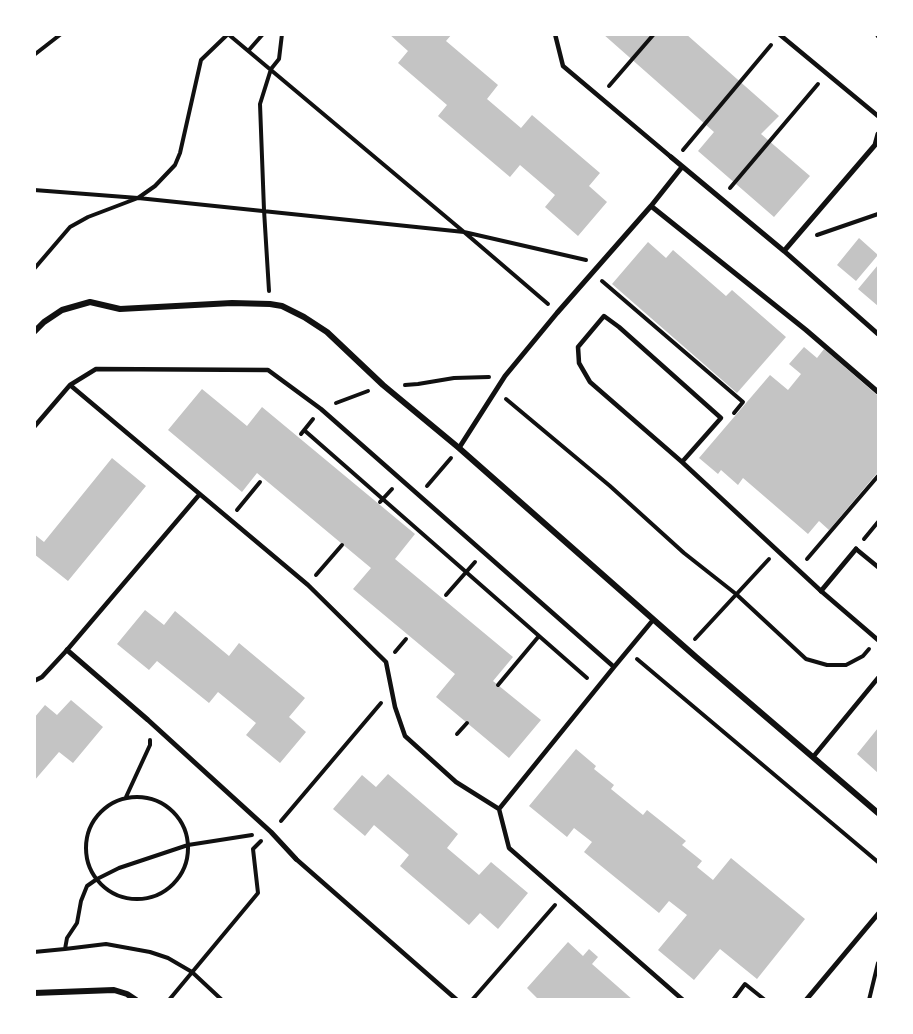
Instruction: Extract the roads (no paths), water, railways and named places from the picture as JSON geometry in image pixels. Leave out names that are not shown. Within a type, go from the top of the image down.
[{"type":"street","points":[[784,251],[875,145],[879,134]]},
{"type":"street","points":[[671,158],[784,251],[879,334]]},
{"type":"street","points":[[459,448],[505,376],[682,167]]},
{"type":"street","points":[[651,206],[879,392]]},
{"type":"street","points":[[34,332],[62,310],[90,302],[120,309],[232,303],[270,304],[290,309],[327,332],[383,385],[459,448],[653,620],[879,813]]},
{"type":"street","points":[[821,591],[856,549]]},
{"type":"street","points":[[67,650],[271,832],[296,859]]},
{"type":"street","points":[[806,999],[879,914]]},
{"type":"street","points":[[34,993],[114,990],[136,999]]},
{"type":"lane","points":[[555,34],[563,66],[671,158]]},
{"type":"lane","points":[[780,35],[879,116]]},
{"type":"lane","points":[[682,462],[721,418],[604,316],[578,347],[579,363],[590,382],[682,462],[821,591],[878,640]]},
{"type":"lane","points":[[34,427],[70,385],[96,369],[268,370],[321,409],[614,667]]},
{"type":"lane","points":[[70,385],[308,585],[386,662],[395,707],[405,736],[456,782],[499,809],[509,848],[683,999]]},
{"type":"lane","points":[[34,681],[42,676],[67,650],[199,495]]},
{"type":"lane","points":[[856,549],[879,567]]},
{"type":"lane","points":[[499,809],[653,620]]},
{"type":"lane","points":[[813,756],[879,678]]},
{"type":"lane","points":[[296,859],[457,999]]}]
